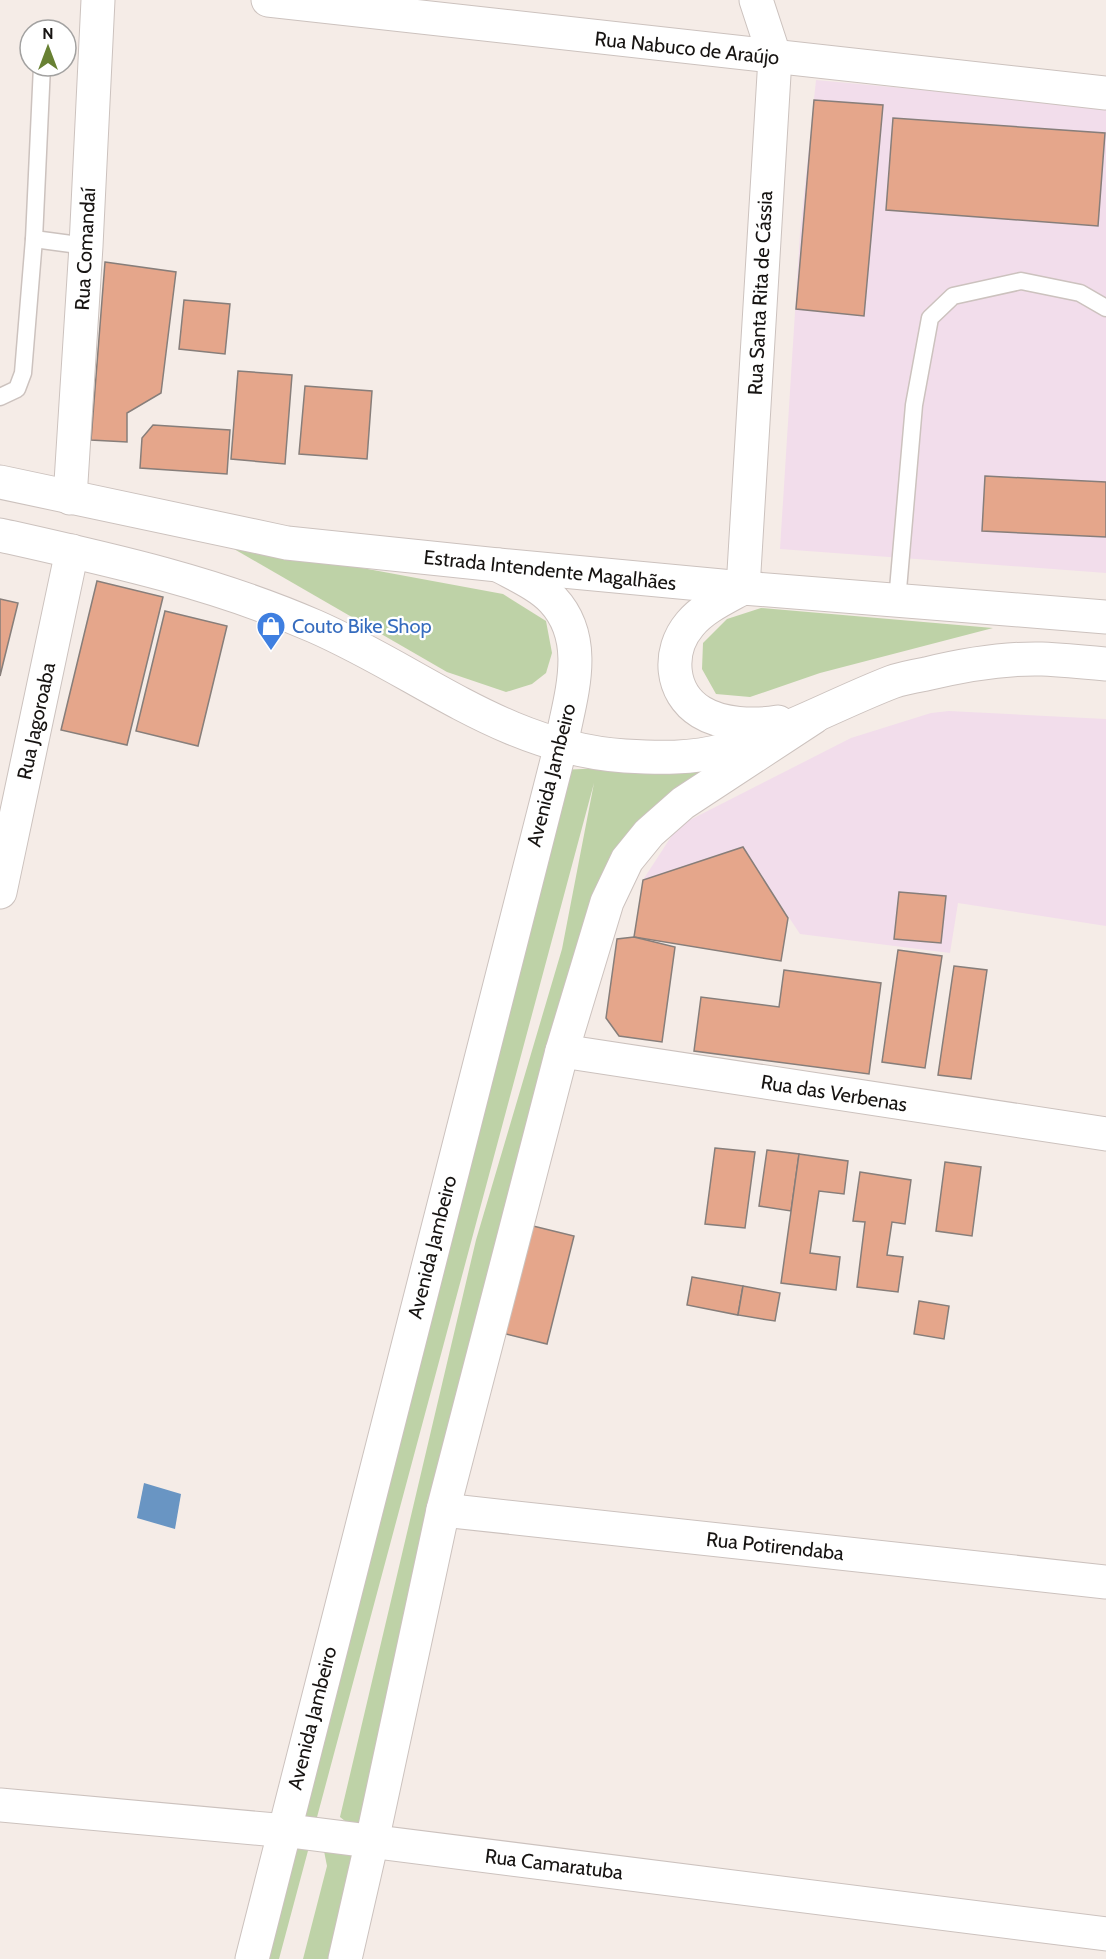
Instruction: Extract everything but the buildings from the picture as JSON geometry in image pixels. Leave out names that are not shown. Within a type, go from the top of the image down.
[{"type":"main road","name":"Rua Comandaí","points":[[70,498],[86,246],[98,0]]},
{"type":"main road","name":"Rua Nabuco de Araújo","points":[[268,0],[1106,93]]},
{"type":"main road","name":"Rua Santa Rita de Cássia","points":[[742,588],[775,58],[756,0]]},
{"type":"main road","name":"Estrada Intendente Magalhães","points":[[0,482],[287,543],[742,588],[1106,617]]},
{"type":"main road","points":[[0,536],[72,551],[197,583],[254,601],[318,627],[501,725],[561,745],[590,752],[623,756],[672,758],[722,751],[814,717],[894,682],[963,665],[1039,659],[1106,664]]},
{"type":"main road","name":"Rua Jagoroaba","points":[[0,892],[72,551]]},
{"type":"main road","name":"Avenida Jambeiro","points":[[252,1959],[291,1831],[561,745],[575,666],[575,645],[569,624],[552,600],[498,565]]},
{"type":"main road","points":[[742,588],[716,603],[690,624],[676,646],[674,675],[683,694],[701,712],[730,723],[772,723],[814,717]]},
{"type":"main road","points":[[345,1959],[443,1510],[562,1051],[607,902],[627,860],[649,833],[683,803],[814,717]]},
{"type":"main road","name":"Rua das Verbenas","points":[[562,1051],[1106,1134]]},
{"type":"main road","name":"Rua Potirendaba","points":[[443,1510],[1106,1582]]},
{"type":"main road","name":"Rua Camaratuba","points":[[0,1805],[291,1831],[1106,1934]]},
{"type":"lane","points":[[0,397],[17,388],[23,373],[34,239],[41,78]]},
{"type":"lane","points":[[34,239],[86,246]]},
{"type":"lane","points":[[897,601],[914,405],[930,318],[953,296],[1021,280],[1080,293],[1106,308]]},
{"type":"shaded area","points":[[816,80],[1106,107],[1106,573],[780,549],[800,233]]},
{"type":"shaded area","points":[[949,711],[1106,719],[1106,926],[958,903],[950,953],[800,934],[742,847],[643,880],[678,826],[851,738],[931,713]]},
{"type":"green space","points":[[222,542],[503,594],[546,621],[552,653],[546,673],[532,684],[506,692],[447,672]]},
{"type":"green space","points":[[761,608],[993,628],[820,673],[750,697],[716,694],[702,669],[703,643],[727,619]]},
{"type":"green space","points":[[715,765],[615,857],[341,1959],[303,1959],[327,1866],[322,1841],[370,1841],[340,1817],[476,1240],[562,949],[594,783],[279,1959],[238,1959],[561,770]]},
{"type":"water","points":[[144,1483],[181,1494],[175,1529],[137,1518]]},
{"type":"place","name":"Couto Bike Shop","points":[[271,652]]}]
